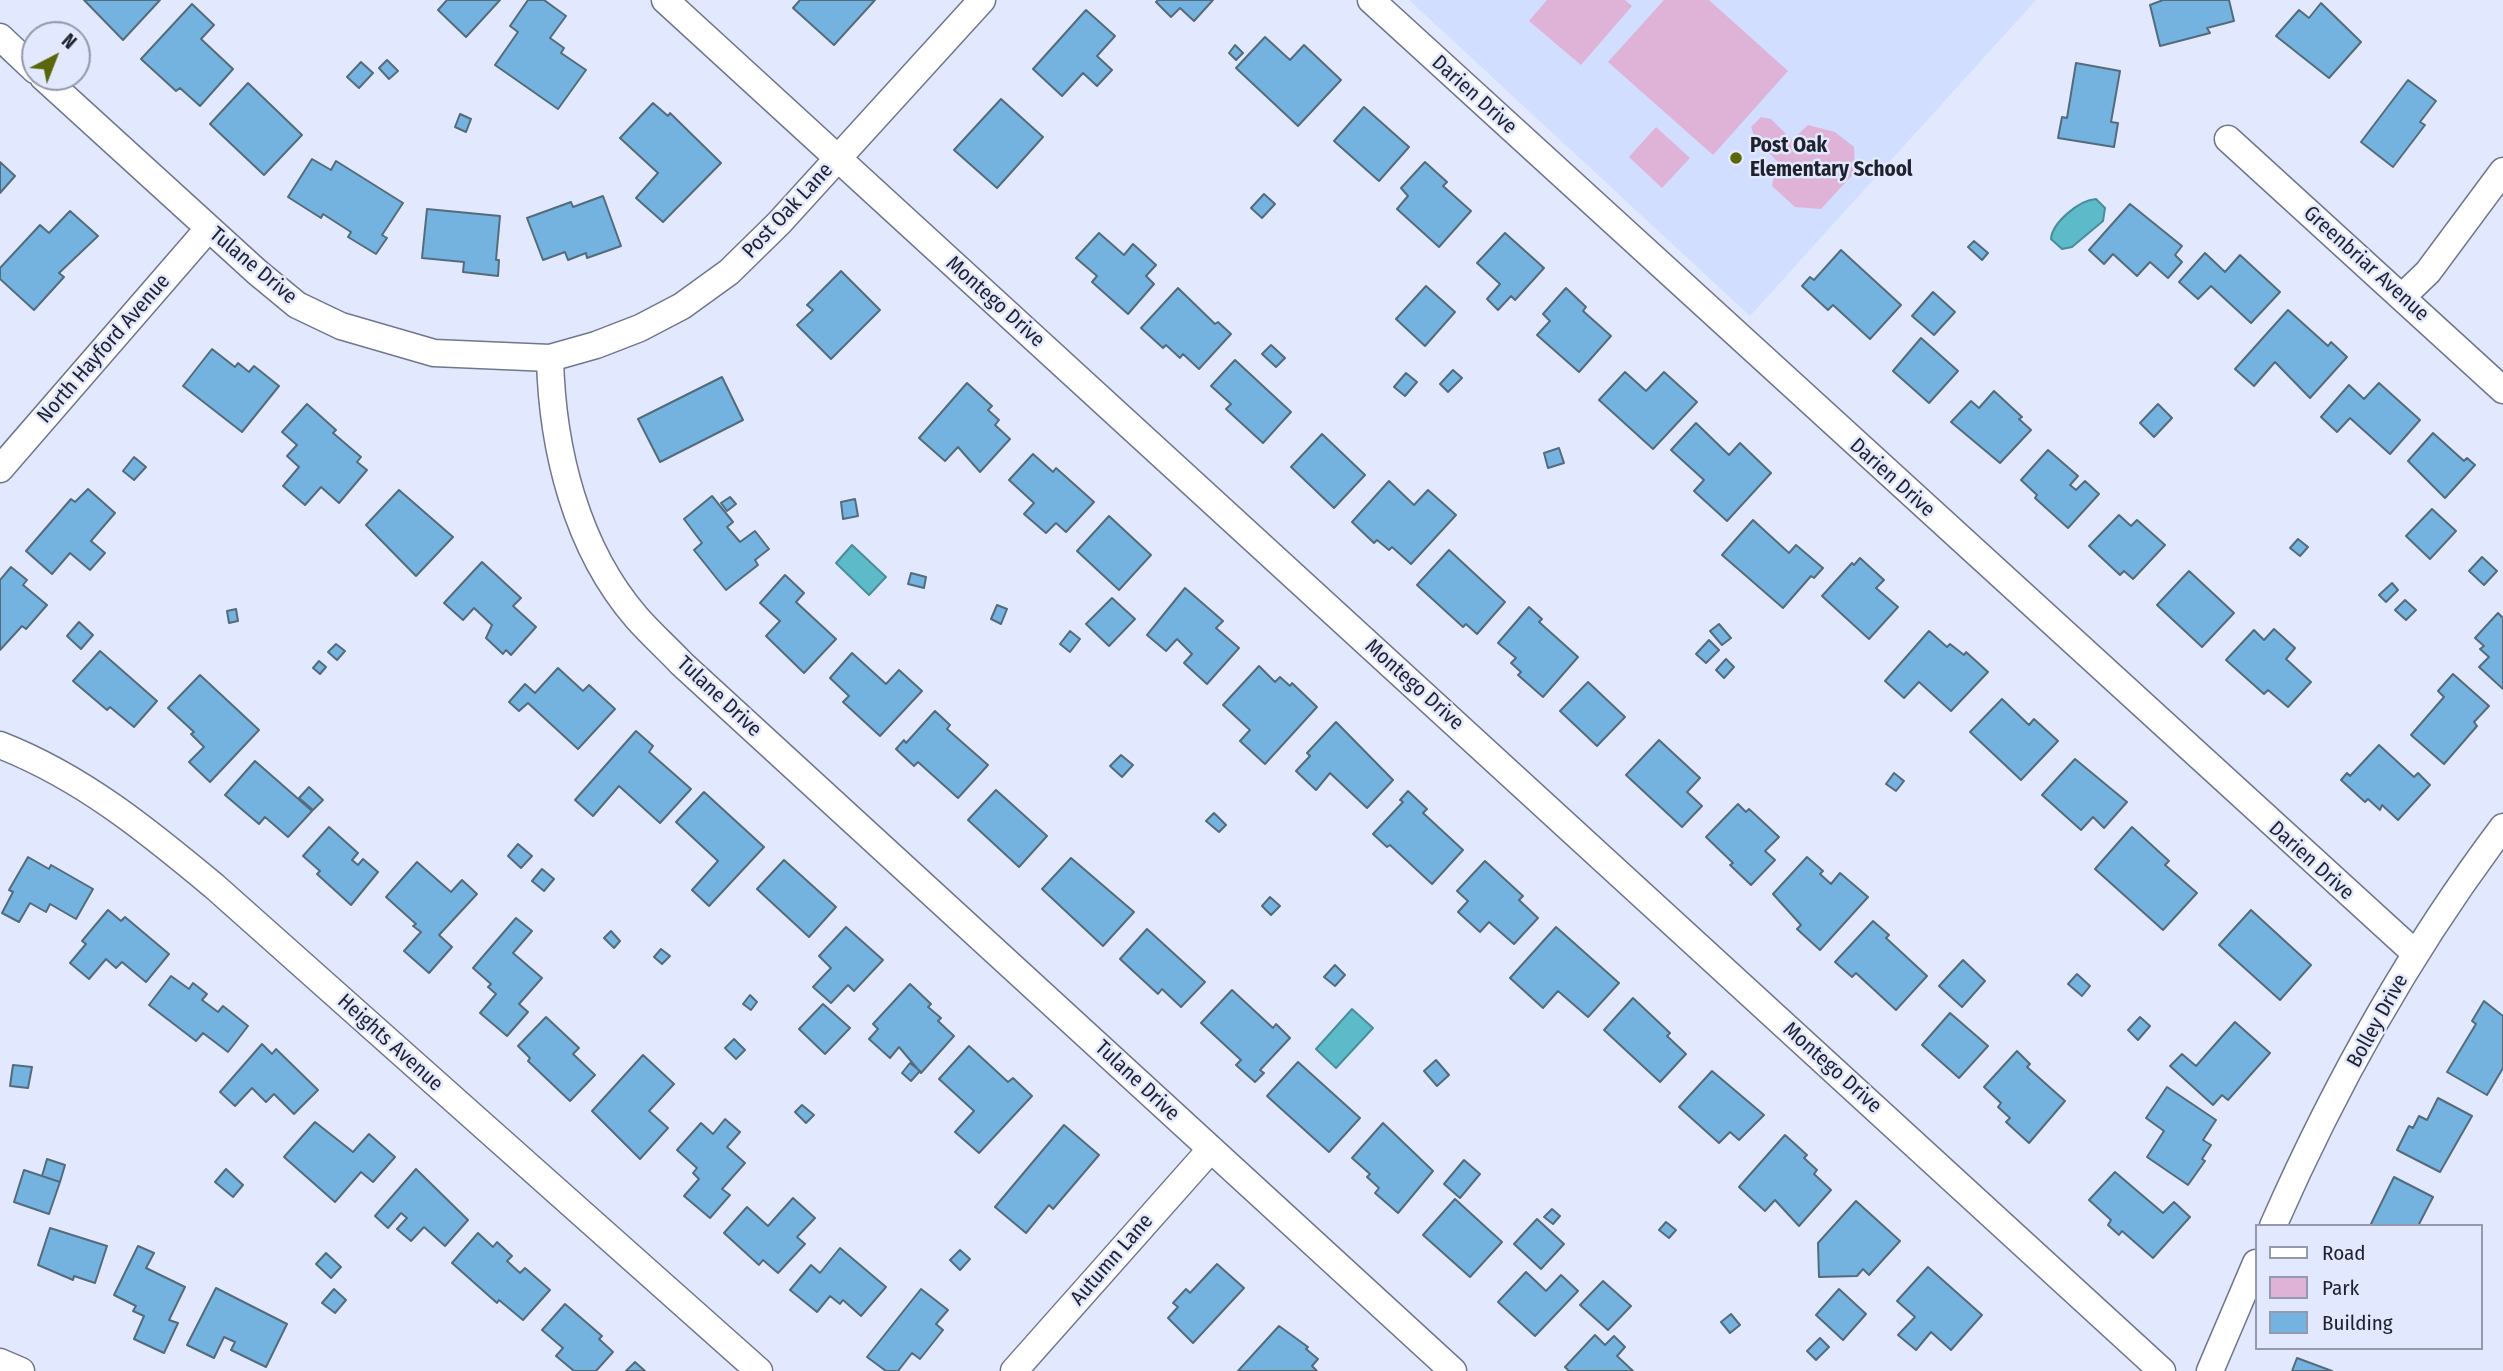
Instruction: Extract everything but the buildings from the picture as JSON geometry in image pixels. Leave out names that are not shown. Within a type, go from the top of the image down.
[{"type":"street","name":"Montego Drive","points":[[665,0],[2162,1371]]},
{"type":"street","name":"Post Oak Lane","points":[[550,358],[596,345],[682,306],[729,272],[779,223],[982,0]]},
{"type":"street","name":"Darien Drive","points":[[1371,0],[2416,954]]},
{"type":"street","points":[[0,37],[21,57]]},
{"type":"street","name":"Tulane Drive","points":[[58,91],[208,229],[297,304],[341,326],[434,353],[550,358],[555,432],[571,498],[601,564],[635,616],[682,664],[1454,1371]]},
{"type":"street","name":"Greenbriar Avenue","points":[[2228,139],[2503,390]]},
{"type":"street","points":[[2402,297],[2428,272],[2503,172]]},
{"type":"street","name":"North Hayford Avenue","points":[[0,469],[208,229]]},
{"type":"street","name":"Heights Avenue","points":[[0,746],[72,780],[134,819],[214,886],[759,1371]]},
{"type":"street","name":"Bolley Drive","points":[[2274,1224],[2308,1147],[2416,954],[2503,828]]},
{"type":"street","name":"Autumn Lane","points":[[1014,1371],[1211,1149]]},
{"type":"street","points":[[2210,1371],[2254,1268]]},
{"type":"street","points":[[0,1362],[21,1371]]},
{"type":"shaded area","name":"Post Oak Elementary School","points":[[1409,0],[2036,0],[1750,316]]},
{"type":"shaded area","points":[[2096,199],[2105,208],[2103,221],[2072,247],[2062,249],[2051,239],[2056,226],[2082,203]]},
{"type":"shaded area","points":[[852,545],[886,577],[869,595],[836,563]]},
{"type":"shaded area","points":[[1352,1009],[1373,1028],[1336,1068],[1316,1049]]},
{"type":"green space","points":[[1547,0],[1625,0],[1632,6],[1581,65],[1529,21]]},
{"type":"green space","points":[[1664,0],[1709,0],[1788,71],[1713,155],[1608,62]]},
{"type":"green space","points":[[1761,117],[1771,119],[1792,140],[1808,125],[1835,132],[1854,147],[1855,172],[1821,209],[1795,207],[1772,186],[1777,161],[1755,139],[1751,127]]},
{"type":"green space","points":[[1656,127],[1690,158],[1662,188],[1629,157]]},
{"type":"place","name":"Post Oak Elementary School","points":[[1736,158]]}]
